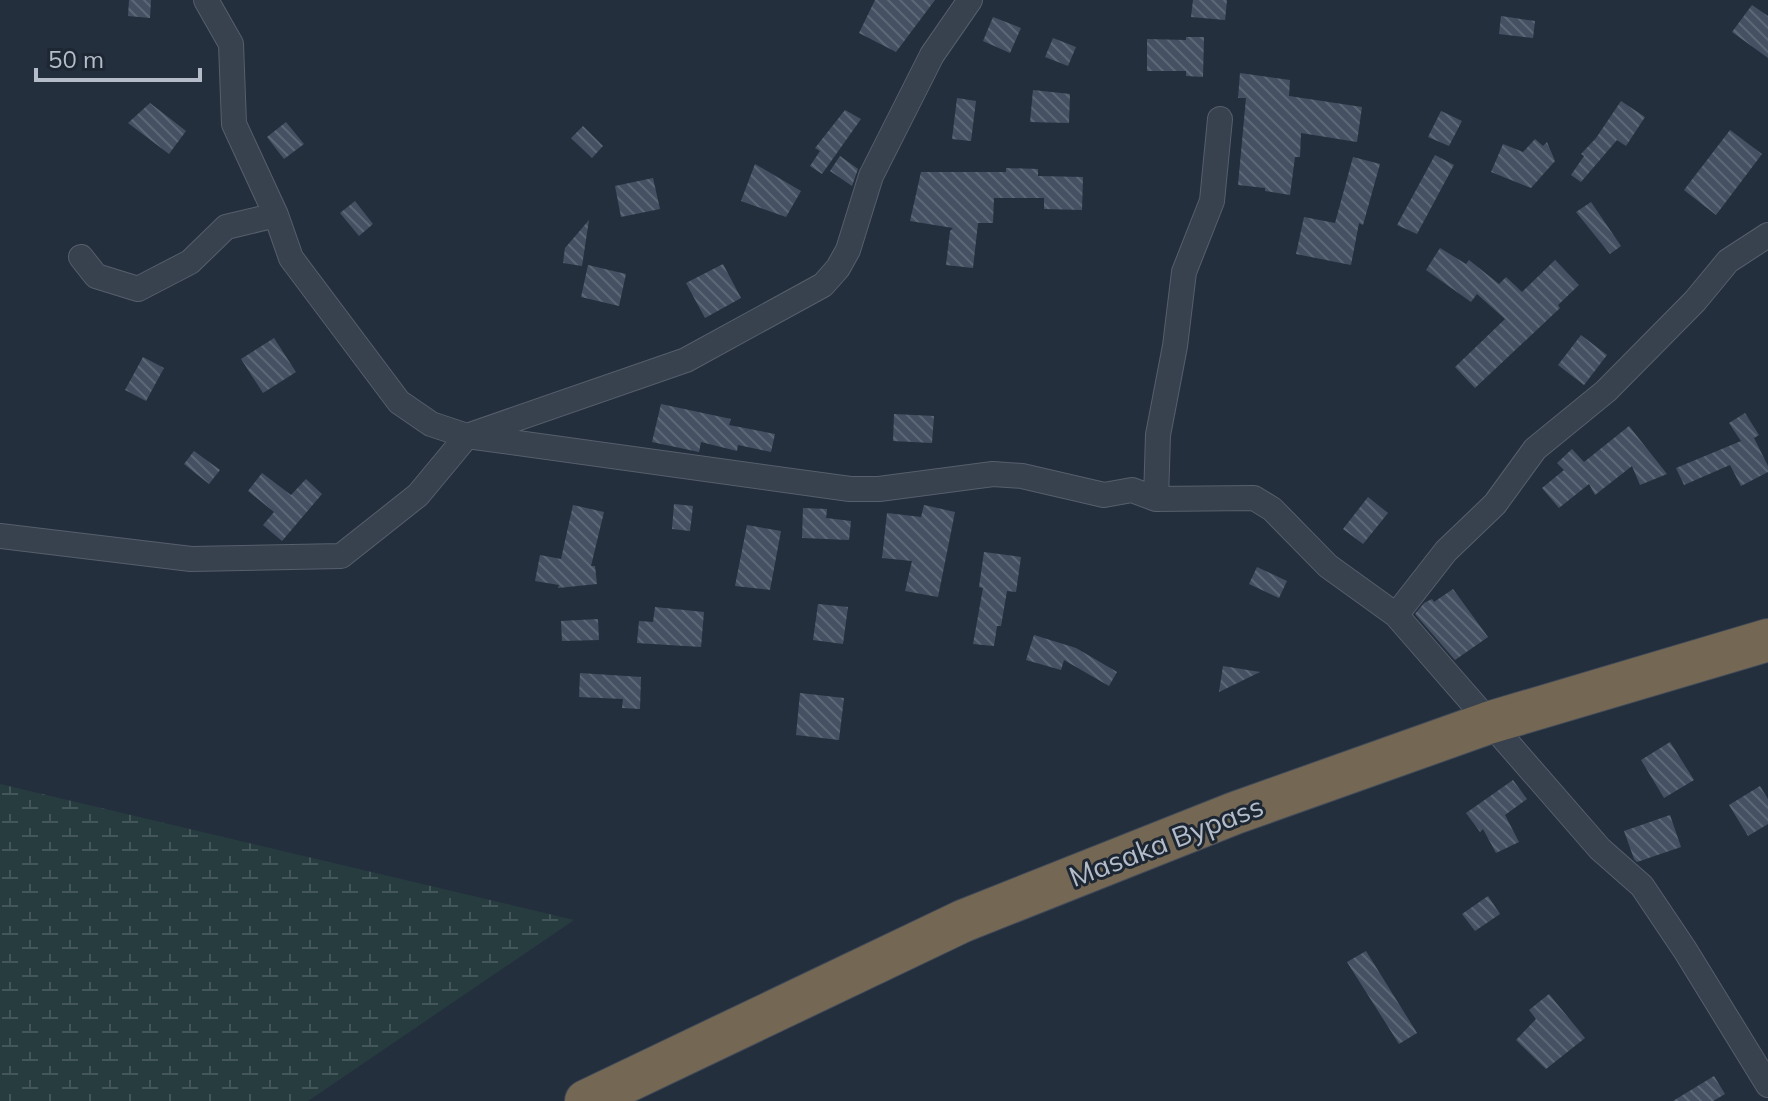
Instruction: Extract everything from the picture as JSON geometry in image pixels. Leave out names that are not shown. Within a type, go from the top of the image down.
[{"type":"highway","name":"Masaka Bypass","points":[[586,1101],[963,921],[1235,813],[1488,723],[1768,640]]},
{"type":"street","points":[[206,0],[231,44],[234,124],[276,215],[291,258],[399,402],[431,424],[467,436],[850,489],[879,489],[993,474],[1022,476],[1104,495],[1132,490],[1156,499],[1254,498],[1272,509],[1328,566],[1396,615],[1600,849],[1642,886],[1768,1085]]},
{"type":"street","points":[[0,536],[191,559],[341,556],[418,495],[467,436],[686,360],[823,285],[848,250],[871,176],[932,55],[970,0]]},
{"type":"street","points":[[1156,499],[1158,435],[1175,346],[1184,272],[1212,201],[1220,119]]},
{"type":"street","points":[[81,257],[96,276],[138,289],[190,262],[226,227],[276,215]]},
{"type":"street","points":[[1396,615],[1446,551],[1495,504],[1535,449],[1606,391],[1695,301],[1728,261],[1768,235]]},
{"type":"green space","points":[[0,784],[574,920],[308,1101],[0,1101]]},
{"type":"building","points":[[129,0],[151,0],[150,18],[128,16]]},
{"type":"building","points":[[875,0],[935,0],[896,52],[859,33]]},
{"type":"building","points":[[1193,0],[1227,0],[1225,20],[1191,17]]},
{"type":"building","points":[[1752,5],[1768,16],[1768,58],[1732,32]]},
{"type":"building","points":[[1501,16],[1535,21],[1533,38],[1499,34]]},
{"type":"building","points":[[993,17],[1021,28],[1010,53],[983,41]]},
{"type":"building","points":[[1186,37],[1204,37],[1203,77],[1186,76],[1186,71],[1147,71],[1147,39],[1186,40]]},
{"type":"building","points":[[1053,38],[1076,47],[1068,66],[1045,57]]},
{"type":"building","points":[[1240,73],[1290,80],[1289,96],[1362,107],[1357,142],[1301,133],[1300,157],[1295,157],[1290,195],[1238,185],[1246,98],[1238,98]]},
{"type":"building","points":[[1033,90],[1070,94],[1069,123],[1030,122]]},
{"type":"building","points":[[957,98],[976,101],[971,141],[952,139]]},
{"type":"building","points":[[1621,101],[1645,117],[1626,146],[1617,140],[1581,182],[1571,175],[1584,156],[1581,154]]},
{"type":"building","points":[[150,103],[186,131],[169,154],[128,123]]},
{"type":"building","points":[[845,110],[861,119],[822,174],[810,166],[820,151],[815,148]]},
{"type":"building","points":[[1441,111],[1462,121],[1449,146],[1428,137]]},
{"type":"building","points":[[286,122],[304,144],[284,159],[267,137]]},
{"type":"building","points":[[583,126],[603,146],[592,158],[571,138]]},
{"type":"building","points":[[1730,130],[1762,154],[1716,215],[1684,190]]},
{"type":"building","points":[[1535,139],[1543,146],[1547,142],[1555,161],[1531,188],[1491,172],[1503,144],[1523,152]]},
{"type":"building","points":[[1435,155],[1454,165],[1417,234],[1397,225]]},
{"type":"building","points":[[840,156],[858,169],[852,186],[830,171]]},
{"type":"building","points":[[1353,157],[1380,164],[1363,225],[1359,223],[1351,265],[1296,254],[1304,217],[1335,223]]},
{"type":"building","points":[[755,164],[801,191],[786,217],[741,201]]},
{"type":"building","points":[[1006,168],[1038,169],[1038,176],[1083,177],[1082,210],[1044,209],[1044,198],[994,198],[993,223],[978,223],[973,268],[946,265],[953,228],[910,221],[921,172],[1006,172]]},
{"type":"building","points":[[653,178],[660,209],[621,217],[615,186]]},
{"type":"building","points":[[355,201],[373,224],[359,236],[340,213]]},
{"type":"building","points":[[1591,202],[1621,246],[1610,254],[1576,212]]},
{"type":"building","points":[[589,220],[582,266],[563,263],[565,248]]},
{"type":"building","points":[[1440,248],[1466,264],[1469,260],[1499,284],[1506,277],[1522,292],[1555,260],[1579,285],[1558,305],[1560,308],[1475,388],[1455,367],[1505,319],[1477,294],[1471,302],[1426,270]]},
{"type":"building","points":[[723,264],[741,298],[705,318],[686,283]]},
{"type":"building","points":[[588,265],[626,274],[619,306],[581,297]]},
{"type":"building","points":[[1581,335],[1607,355],[1584,385],[1558,365]]},
{"type":"building","points":[[274,338],[296,372],[263,393],[241,359]]},
{"type":"building","points":[[143,357],[164,368],[146,401],[125,390]]},
{"type":"building","points":[[661,404],[731,419],[729,425],[775,434],[771,452],[738,445],[737,451],[701,442],[699,452],[652,442]]},
{"type":"building","points":[[1745,413],[1759,435],[1754,438],[1768,472],[1741,486],[1730,465],[1684,485],[1676,468],[1741,441],[1729,423]]},
{"type":"building","points":[[894,414],[934,416],[932,443],[893,441]]},
{"type":"building","points":[[1629,426],[1667,474],[1640,485],[1632,466],[1595,495],[1589,484],[1559,508],[1542,488],[1564,470],[1557,463],[1572,449],[1584,462]]},
{"type":"building","points":[[194,451],[220,470],[209,484],[184,464]]},
{"type":"building","points":[[262,473],[291,495],[306,479],[322,494],[282,541],[263,525],[274,512],[248,491]]},
{"type":"building","points":[[1368,497],[1388,513],[1363,544],[1343,529]]},
{"type":"building","points":[[674,504],[693,506],[690,531],[672,529]]},
{"type":"building","points":[[573,505],[604,512],[591,566],[595,566],[597,584],[558,588],[559,585],[535,581],[540,555],[561,559]]},
{"type":"building","points":[[924,505],[955,512],[938,597],[905,591],[912,561],[882,558],[887,513],[921,517]]},
{"type":"building","points":[[803,508],[827,509],[826,518],[851,521],[849,540],[802,538]]},
{"type":"building","points":[[747,525],[781,531],[770,590],[735,586]]},
{"type":"building","points":[[984,552],[1021,557],[1016,592],[1007,591],[994,646],[973,644],[983,588],[979,587]]},
{"type":"building","points":[[1257,567],[1287,581],[1279,598],[1249,584]]},
{"type":"building","points":[[1453,589],[1488,637],[1455,660],[1415,614],[1424,603],[1432,599],[1434,602]]},
{"type":"building","points":[[818,604],[848,607],[843,644],[813,640]]},
{"type":"building","points":[[655,607],[704,612],[701,647],[637,643],[639,621],[653,622]]},
{"type":"building","points":[[598,619],[599,640],[562,641],[561,621]]},
{"type":"building","points":[[1034,635],[1076,648],[1117,672],[1109,686],[1064,660],[1061,670],[1026,660]]},
{"type":"building","points":[[1223,666],[1260,672],[1219,692]]},
{"type":"building","points":[[580,673],[641,677],[640,709],[622,708],[623,699],[579,697]]},
{"type":"building","points":[[800,693],[844,698],[839,740],[796,735]]},
{"type":"building","points":[[1670,742],[1694,780],[1664,798],[1641,760]]},
{"type":"building","points":[[1513,780],[1527,799],[1505,815],[1519,842],[1496,853],[1483,829],[1480,832],[1466,813]]},
{"type":"building","points":[[1760,786],[1768,799],[1768,824],[1748,836],[1729,805]]},
{"type":"building","points":[[1670,815],[1681,847],[1637,862],[1624,831]]},
{"type":"building","points":[[1488,896],[1500,914],[1475,931],[1462,914]]},
{"type":"building","points":[[1366,951],[1417,1033],[1399,1044],[1347,962]]},
{"type":"building","points":[[1549,994],[1585,1038],[1546,1069],[1516,1040],[1536,1019],[1529,1010]]},
{"type":"building","points":[[1714,1076],[1725,1094],[1713,1101],[1673,1101]]}]
